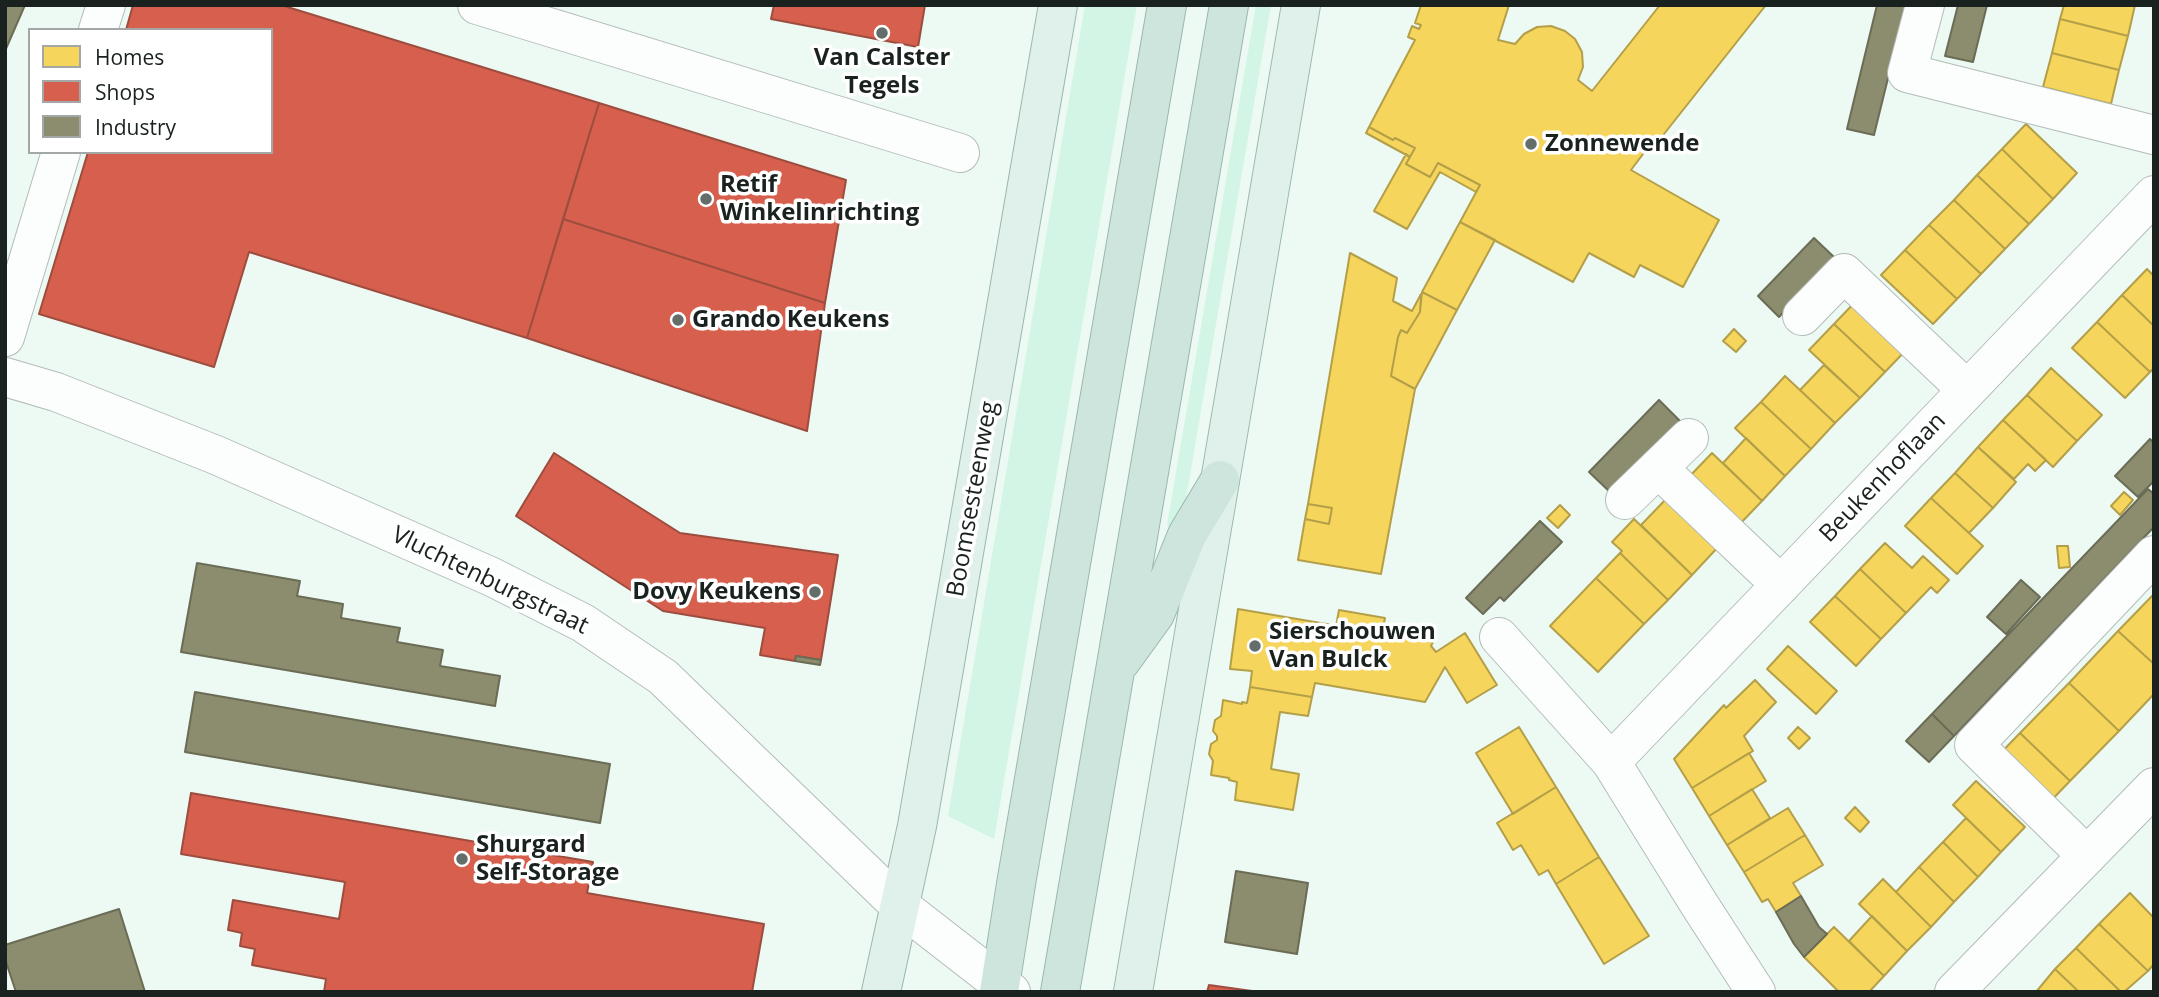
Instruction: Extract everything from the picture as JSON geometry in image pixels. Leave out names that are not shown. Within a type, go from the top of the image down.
[{"type":"highway","points":[[1003,989],[1017,877],[1167,5]]},
{"type":"highway","points":[[1060,992],[1229,5]]},
{"type":"highway","points":[[1115,668],[1156,614],[1187,535],[1220,480]]},
{"type":"main road","name":"Boomsesteenweg","points":[[881,992],[922,801],[1058,5]]},
{"type":"main road","points":[[1133,992],[1301,5]]},
{"type":"street","points":[[99,28],[106,5]]},
{"type":"street","points":[[477,5],[960,153]]},
{"type":"street","points":[[1925,5],[1908,74],[2154,135]]},
{"type":"street","points":[[5,337],[60,154]]},
{"type":"street","name":"Beukenhoflaan","points":[[1611,762],[2154,195]]},
{"type":"street","points":[[1802,316],[1844,274],[1966,390]]},
{"type":"street","name":"Vluchtenburgstraat","points":[[5,377],[56,392],[216,455],[492,578],[583,623],[663,677],[899,905],[1003,989]]},
{"type":"street","points":[[1625,500],[1689,438]]},
{"type":"street","points":[[1658,468],[1781,585]]},
{"type":"street","points":[[2083,860],[1974,745],[2154,555]]},
{"type":"street","points":[[1499,637],[1611,762],[1756,992]]},
{"type":"street","points":[[1958,750],[2083,860]]},
{"type":"street","points":[[1954,992],[2083,860],[2147,808]]},
{"type":"green space","points":[[1085,5],[1137,5],[994,839],[948,816]]},
{"type":"green space","points":[[1256,5],[1271,5],[1185,504],[1177,528],[1167,525]]},
{"type":"building: Homes","name":"Zonnewende","points":[[1421,5],[1509,5],[1498,40],[1515,44],[1524,34],[1537,27],[1551,26],[1565,31],[1575,39],[1582,52],[1583,67],[1578,80],[1592,91],[1660,5],[1766,5],[1649,153],[1646,150],[1631,170],[1719,220],[1683,287],[1640,265],[1634,277],[1589,253],[1573,282],[1460,222],[1480,185],[1438,163],[1430,177],[1406,164],[1415,148],[1369,127],[1415,40],[1408,37],[1412,26],[1419,29],[1421,25],[1415,23]]},
{"type":"building: Homes","points":[[2064,5],[2135,5],[2128,36],[2060,19]]},
{"type":"building: Homes","points":[[2060,19],[2128,36],[2119,70],[2052,53]]},
{"type":"building: Homes","points":[[2052,53],[2119,70],[2111,104],[2043,87]]},
{"type":"building: Homes","points":[[2026,124],[2077,173],[2053,199],[2002,149]]},
{"type":"building: Homes","points":[[1369,127],[1415,148],[1410,157],[1366,133]]},
{"type":"building: Homes","points":[[2002,149],[2053,199],[2029,224],[1977,175]]},
{"type":"building: Homes","points":[[1406,154],[1410,157],[1406,164],[1430,177],[1438,163],[1480,185],[1476,192],[1440,172],[1407,229],[1374,211]]},
{"type":"building: Homes","points":[[1977,175],[2029,224],[2005,249],[1954,200]]},
{"type":"building: Homes","points":[[1954,200],[2005,249],[1981,274],[1929,225]]},
{"type":"building: Homes","points":[[1460,222],[1495,240],[1457,310],[1422,292]]},
{"type":"building: Homes","points":[[1929,225],[1981,274],[1957,299],[1905,250]]},
{"type":"building: Homes","points":[[1905,250],[1957,299],[1933,324],[1881,275]]},
{"type":"building: Homes","points":[[1350,253],[1397,278],[1393,301],[1412,311],[1421,294],[1420,312],[1407,333],[1401,330],[1398,337],[1391,376],[1415,389],[1381,574],[1298,560],[1305,519],[1329,524],[1332,508],[1308,504]]},
{"type":"building: Homes","points":[[2147,269],[2154,276],[2154,326],[2122,295]]},
{"type":"building: Homes","points":[[1422,292],[1457,310],[1415,389],[1391,376],[1398,337],[1401,330],[1407,333],[1420,312]]},
{"type":"building: Homes","points":[[2122,295],[2154,326],[2154,368],[2150,372],[2097,322]]},
{"type":"building: Homes","points":[[1859,298],[1910,346],[1885,372],[1834,324]]},
{"type":"building: Homes","points":[[2097,322],[2150,372],[2125,398],[2072,348]]},
{"type":"building: Homes","points":[[1834,324],[1885,372],[1860,398],[1809,350]]},
{"type":"building: Homes","points":[[1734,329],[1746,341],[1736,352],[1723,341]]},
{"type":"building: Homes","points":[[1824,365],[1860,398],[1835,423],[1800,390]]},
{"type":"building: Homes","points":[[2051,368],[2102,415],[2077,441],[2027,395]]},
{"type":"building: Homes","points":[[1785,376],[1835,423],[1811,449],[1761,402]]},
{"type":"building: Homes","points":[[2027,395],[2077,441],[2053,467],[2003,420]]},
{"type":"building: Homes","points":[[1761,402],[1811,449],[1785,476],[1735,428]]},
{"type":"building: Homes","points":[[2003,420],[2046,460],[2035,471],[2028,464],[2014,479],[1978,447]]},
{"type":"building: Homes","points":[[1746,438],[1785,476],[1762,501],[1723,463]]},
{"type":"building: Homes","points":[[1978,447],[2016,482],[1993,508],[1955,473]]},
{"type":"building: Homes","points":[[1712,453],[1762,501],[1736,528],[1686,480]]},
{"type":"building: Homes","points":[[1955,473],[1993,508],[1969,533],[1931,498]]},
{"type":"building: Homes","points":[[2124,492],[2133,500],[2120,515],[2111,506]]},
{"type":"building: Homes","points":[[1668,497],[1719,546],[1692,575],[1641,525]]},
{"type":"building: Homes","points":[[1931,498],[1983,546],[1957,574],[1905,526]]},
{"type":"building: Homes","points":[[1308,504],[1332,508],[1329,524],[1305,519]]},
{"type":"building: Homes","points":[[1560,505],[1570,515],[1558,528],[1547,518]]},
{"type":"building: Homes","points":[[1634,519],[1692,575],[1668,600],[1612,542]]},
{"type":"building: Homes","points":[[1885,543],[1912,568],[1923,556],[1949,580],[1937,593],[1931,587],[1906,613],[1860,569]]},
{"type":"building: Homes","points":[[2057,546],[2068,546],[2070,567],[2059,568]]},
{"type":"building: Homes","points":[[1620,553],[1668,600],[1644,624],[1596,578]]},
{"type":"building: Homes","points":[[1860,569],[1906,613],[1881,639],[1835,596]]},
{"type":"building: Homes","points":[[1596,578],[1644,624],[1598,672],[1550,626]]},
{"type":"building: Homes","points":[[2154,594],[2154,664],[2118,631]]},
{"type":"building: Homes","points":[[1835,596],[1881,639],[1856,666],[1810,622]]},
{"type":"building: Homes","points":[[1238,609],[1433,642],[1431,646],[1436,652],[1465,633],[1497,685],[1467,703],[1445,667],[1425,702],[1315,683],[1312,697],[1250,687],[1252,671],[1230,669]]},
{"type":"building: Homes","points":[[1339,610],[1385,618],[1382,633],[1336,626]]},
{"type":"building: Homes","points":[[2118,631],[2154,664],[2154,694],[2119,731],[2069,683]]},
{"type":"building: Homes","points":[[1788,646],[1837,691],[1816,714],[1767,669]]},
{"type":"building: Homes","points":[[1755,680],[1776,702],[1744,736],[1753,751],[1692,788],[1674,759],[1724,705],[1726,708]]},
{"type":"building: Homes","points":[[2069,683],[2119,731],[2070,781],[2020,733]]},
{"type":"building: Homes","points":[[1250,687],[1312,697],[1308,716],[1280,712],[1271,769],[1299,774],[1293,810],[1235,800],[1237,782],[1211,775],[1213,761],[1209,754],[1211,744],[1217,740],[1213,731],[1215,720],[1221,716],[1223,700],[1247,703]]},
{"type":"building: Homes","points":[[1519,727],[1556,787],[1513,814],[1476,753]]},
{"type":"building: Homes","points":[[1798,727],[1810,738],[1799,749],[1788,738]]},
{"type":"building: Homes","points":[[2020,733],[2070,781],[2044,808],[1994,760]]},
{"type":"building: Homes","points":[[1749,753],[1766,781],[1709,816],[1692,788]]},
{"type":"building: Homes","points":[[1976,781],[2025,827],[2001,852],[1953,805]]},
{"type":"building: Homes","points":[[1556,787],[1599,857],[1556,884],[1548,870],[1539,875],[1521,845],[1513,850],[1497,823]]},
{"type":"building: Homes","points":[[1752,789],[1770,818],[1727,845],[1709,816]]},
{"type":"building: Homes","points":[[1855,807],[1869,822],[1860,832],[1845,818]]},
{"type":"building: Homes","points":[[1788,808],[1805,835],[1744,872],[1727,845]]},
{"type":"building: Homes","points":[[1966,818],[2001,852],[1978,877],[1943,842]]},
{"type":"building: Homes","points":[[1805,835],[1823,865],[1793,883],[1801,896],[1776,912],[1768,899],[1762,902],[1744,872]]},
{"type":"building: Homes","points":[[1943,842],[1978,877],[1954,902],[1919,867]]},
{"type":"building: Homes","points":[[1599,857],[1649,936],[1604,964],[1556,884]]},
{"type":"building: Homes","points":[[1919,867],[1954,902],[1931,927],[1896,892]]},
{"type":"building: Homes","points":[[1883,879],[1931,927],[1907,951],[1859,904]]},
{"type":"building: Homes","points":[[2130,893],[2154,918],[2154,964],[2148,971],[2099,924]]},
{"type":"building: Homes","points":[[1872,916],[1907,951],[1884,976],[1849,941]]},
{"type":"building: Homes","points":[[2099,924],[2148,971],[2124,992],[2076,948]]},
{"type":"building: Homes","points":[[1834,927],[1884,976],[1869,992],[1839,992],[1804,957]]},
{"type":"building: Homes","points":[[2076,948],[2121,992],[2079,992],[2055,969]]},
{"type":"building: Homes","points":[[2055,969],[2079,992],[2036,992]]},
{"type":"building: Shops","points":[[133,5],[281,5],[599,103],[527,338],[249,252],[214,367],[39,314],[87,154],[273,154],[273,28],[127,28]]},
{"type":"building: Shops","name":"Van Calster Tegels","points":[[774,5],[925,5],[918,47],[771,19]]},
{"type":"building: Shops","name":"Retif Winkelinrichting","points":[[599,103],[846,180],[825,303],[563,219]]},
{"type":"building: Shops","name":"Grando Keukens","points":[[563,219],[825,303],[807,431],[527,338]]},
{"type":"building: Shops","points":[[554,453],[680,533],[838,555],[821,660],[796,656],[795,661],[760,655],[765,628],[663,611],[516,516]]},
{"type":"building: Shops","points":[[191,793],[593,862],[587,893],[764,924],[752,992],[324,992],[326,979],[252,965],[255,949],[240,946],[242,933],[228,930],[233,900],[339,919],[345,882],[181,854]]},
{"type":"building: Shops","points":[[1209,985],[1259,992],[1207,992]]},
{"type":"building: Industry","points":[[5,5],[25,5],[5,51]]},
{"type":"building: Industry","points":[[1877,5],[1906,5],[1874,135],[1847,129]]},
{"type":"building: Industry","points":[[1958,5],[1987,5],[1973,62],[1945,56]]},
{"type":"building: Industry","points":[[1814,238],[1835,258],[1779,317],[1758,296]]},
{"type":"building: Industry","points":[[1659,400],[1680,421],[1611,493],[1589,472]]},
{"type":"building: Industry","points":[[2150,439],[2154,443],[2154,481],[2138,497],[2115,476]]},
{"type":"building: Industry","points":[[2148,489],[2154,494],[2154,527],[1954,736],[1932,714]]},
{"type":"building: Industry","points":[[1540,521],[1562,542],[1504,601],[1500,597],[1483,614],[1466,598]]},
{"type":"building: Industry","points":[[197,563],[300,581],[297,596],[343,604],[341,618],[400,628],[397,642],[443,650],[440,666],[500,676],[495,706],[181,652]]},
{"type":"building: Industry","points":[[2021,580],[2040,597],[2006,634],[1987,617]]},
{"type":"building: Industry","points":[[796,656],[821,660],[820,665],[795,661]]},
{"type":"building: Industry","points":[[195,692],[610,764],[600,823],[185,752]]},
{"type":"building: Industry","points":[[1932,714],[1954,736],[1929,762],[1906,741]]},
{"type":"building: Industry","points":[[1236,871],[1308,883],[1297,954],[1225,942]]},
{"type":"building: Industry","points":[[1801,896],[1819,927],[1827,934],[1804,957],[1776,912]]},
{"type":"building: Industry","points":[[119,909],[145,992],[16,992],[5,959],[5,945]]},
{"type":"place","name":"Van Calster Tegels","points":[[882,33]]},
{"type":"place","name":"Zonnewende","points":[[1531,144]]},
{"type":"place","name":"Retif Winkelinrichting","points":[[706,199]]},
{"type":"place","name":"Grando Keukens","points":[[678,320]]},
{"type":"place","name":"Dovy Keukens","points":[[815,592]]},
{"type":"place","name":"Sierschouwen Van Bulck","points":[[1255,646]]},
{"type":"place","name":"Shurgard Self-Storage","points":[[462,859]]}]
